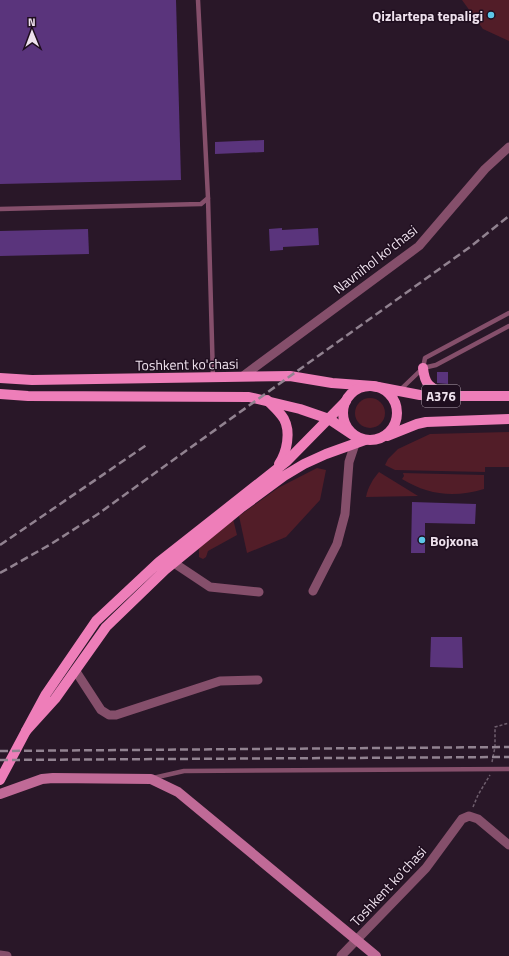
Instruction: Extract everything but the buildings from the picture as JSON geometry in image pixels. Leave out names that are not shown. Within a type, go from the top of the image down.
[{"type":"main road","points":[[423,368],[424,378],[429,386],[450,396]]},
{"type":"main road","name":"Toshkent ko'chasi","points":[[0,378],[32,380],[290,376],[373,386]]},
{"type":"main road","points":[[357,439],[344,423],[342,415],[343,408],[349,395],[360,388],[373,386],[396,395],[396,420],[390,432],[383,437]]},
{"type":"main road","points":[[0,394],[28,396],[249,397],[300,408],[329,419],[357,439]]},
{"type":"main road","name":"A376","points":[[396,395],[509,396]]},
{"type":"main road","points":[[267,400],[283,418],[287,432],[286,449],[282,459],[273,472]]},
{"type":"main road","points":[[0,780],[46,694],[96,621],[287,461],[346,401]]},
{"type":"main road","points":[[26,731],[55,699],[106,627],[171,559],[284,476],[304,464],[357,439],[371,440],[426,422],[509,419]]},
{"type":"street","name":"Navnihol ko'chasi","points":[[243,376],[419,246],[485,169],[509,147]]},
{"type":"street","points":[[313,591],[337,544],[345,514],[349,462],[357,439]]},
{"type":"street","points":[[171,559],[210,587],[259,592]]},
{"type":"street","points":[[76,670],[101,710],[109,715],[116,715],[220,681],[258,680]]},
{"type":"street","points":[[0,794],[42,779],[151,779],[178,792],[376,956]]},
{"type":"street","name":"Toshkent ko'chasi","points":[[357,940],[426,868],[462,819],[469,816],[478,819],[509,846]]},
{"type":"street","points":[[341,956],[357,940]]},
{"type":"street","points":[[0,955],[7,956]]},
{"type":"lane","points":[[198,0],[208,198],[213,378]]},
{"type":"lane","points":[[0,209],[201,204],[208,198]]},
{"type":"lane","points":[[396,395],[423,368],[426,358],[509,313]]},
{"type":"lane","points":[[423,368],[436,365],[509,326]]},
{"type":"lane","points":[[151,779],[184,771],[509,769]]},
{"type":"shaded area","name":"Qizlartepa tepaligi","points":[[462,0],[509,0],[509,41],[483,29]]},
{"type":"shaded area","points":[[370,398],[381,402],[385,413],[381,424],[370,428],[359,424],[355,413],[359,402]]},
{"type":"shaded area","points":[[509,432],[509,467],[485,467],[485,472],[395,470],[385,465],[388,459],[398,449],[430,434]]},
{"type":"shaded area","points":[[317,468],[326,470],[320,500],[286,537],[247,553],[239,516],[278,488]]},
{"type":"shaded area","points":[[379,472],[418,496],[366,497],[371,483]]},
{"type":"shaded area","points":[[403,473],[484,475],[484,489],[473,492],[452,494],[431,492],[402,479],[404,476]]},
{"type":"shaded area","points":[[233,519],[237,535],[208,551],[206,557],[203,559],[199,557],[199,549],[201,544]]},
{"type":"railway","points":[[0,573],[51,544],[98,514],[470,247],[509,216]]},
{"type":"railway","points":[[0,545],[148,444]]},
{"type":"railway","points":[[0,751],[509,747]]},
{"type":"railway","points":[[0,760],[509,757]]},
{"type":"place","name":"Qizlartepa tepaligi","points":[[491,15]]},
{"type":"place","name":"Bojxona","points":[[422,540]]}]
